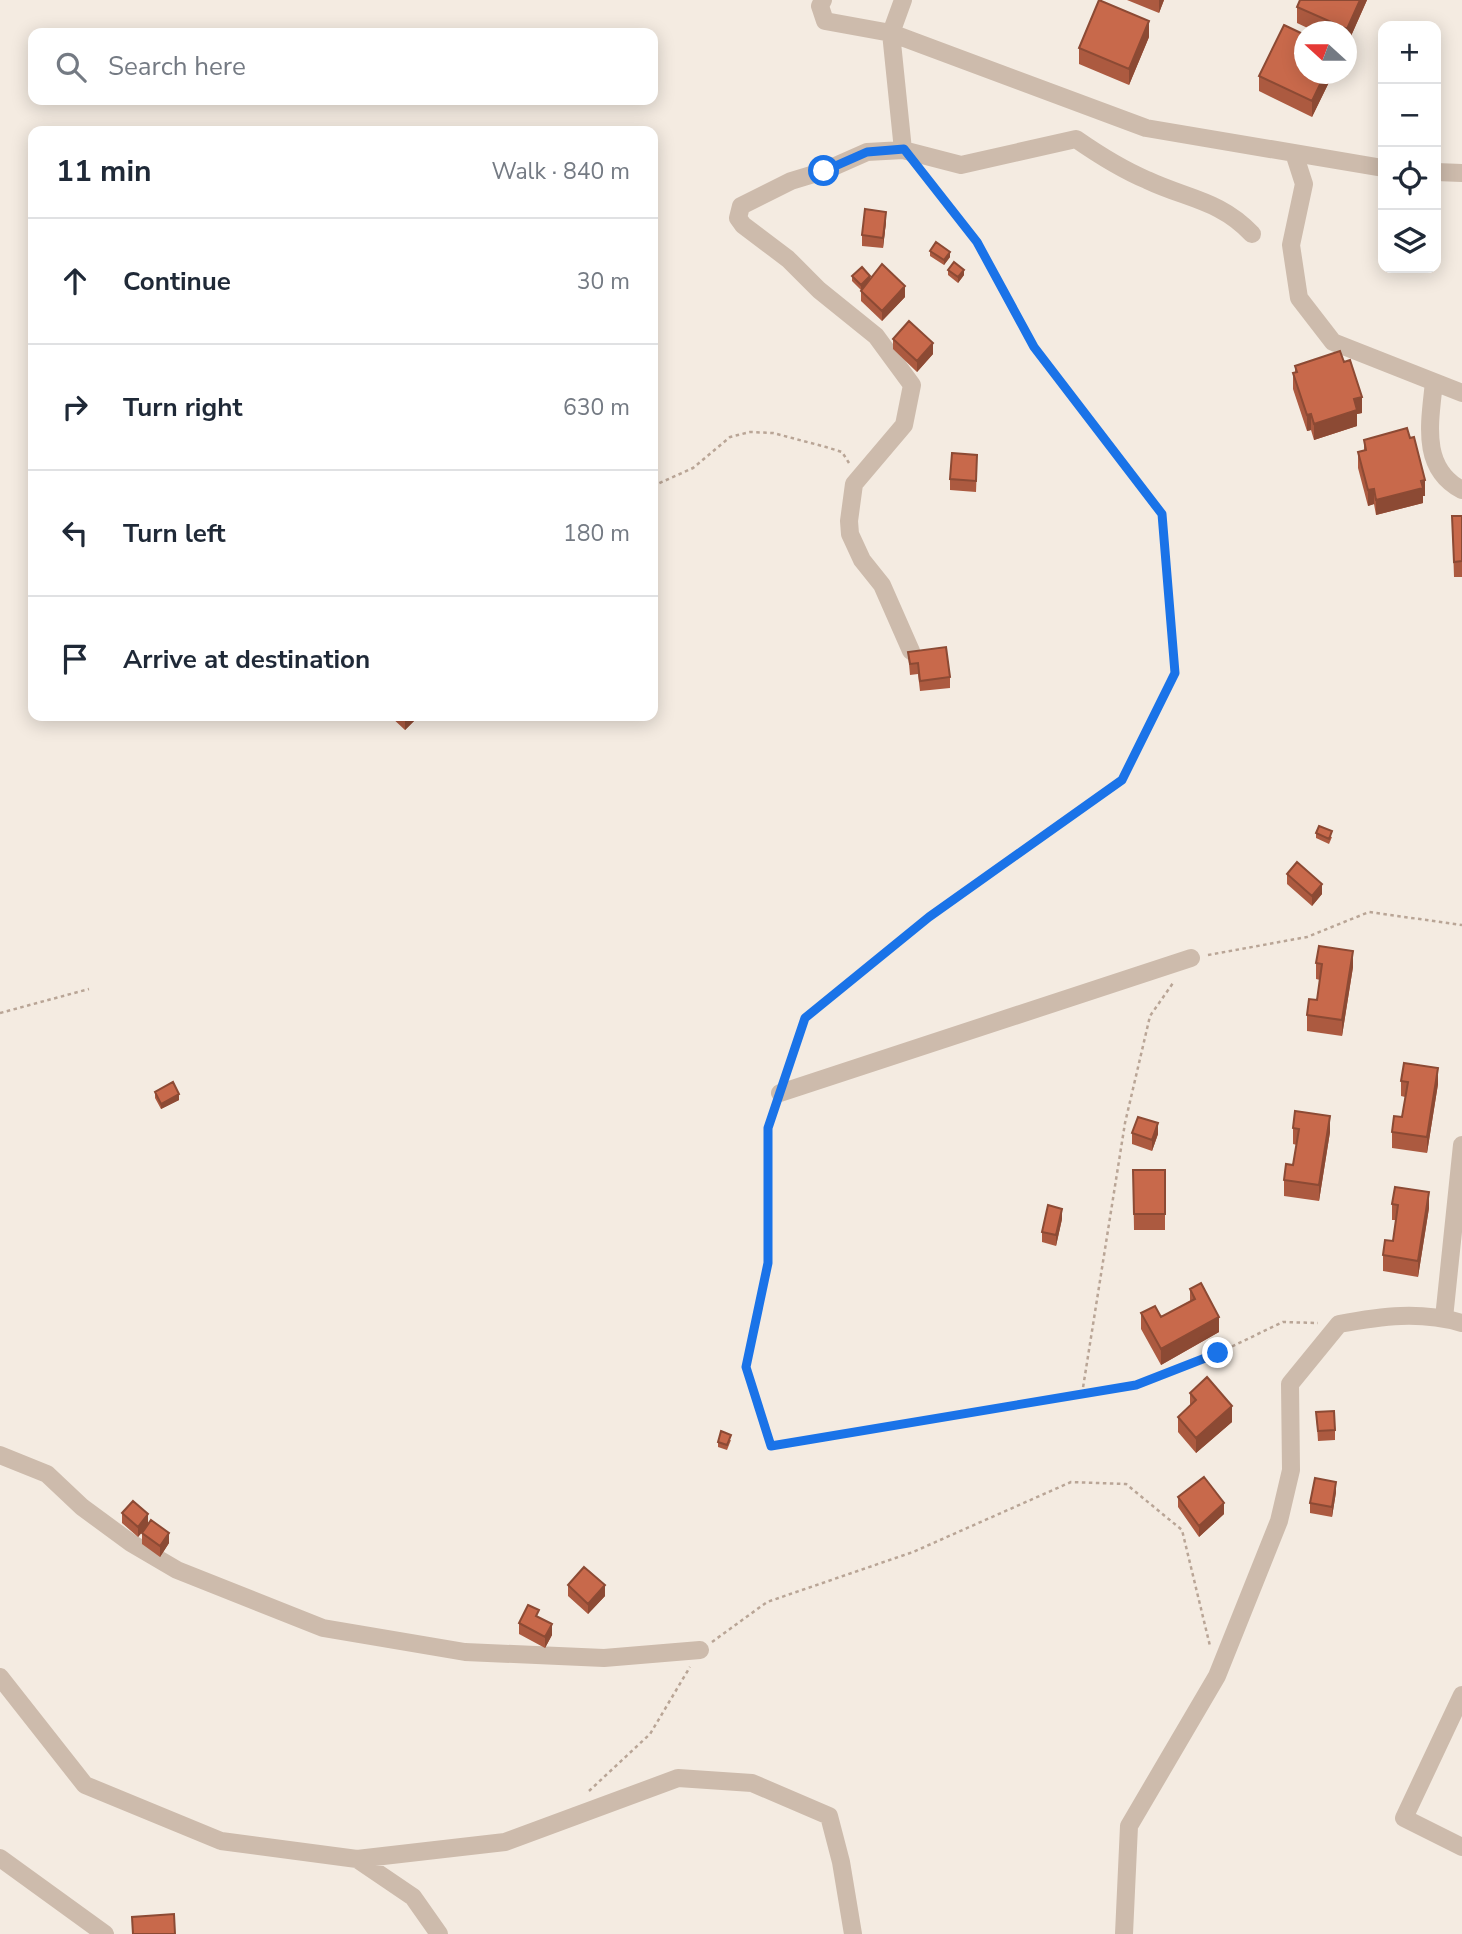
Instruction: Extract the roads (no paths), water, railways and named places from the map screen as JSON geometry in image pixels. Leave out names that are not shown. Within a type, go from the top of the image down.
[{"type":"street","points":[[823,0],[820,6],[825,21],[891,33],[1146,128],[1378,167]]},
{"type":"street","points":[[902,0],[891,33],[904,149]]},
{"type":"street","points":[[911,651],[882,584],[862,560],[850,534],[850,501],[859,477],[904,425],[912,385],[877,336],[738,218],[741,206],[791,181],[824,171],[867,152],[904,149],[961,165],[1076,139],[1104,158],[1149,181],[1205,201],[1235,216],[1252,234]]},
{"type":"street","points":[[1294,153],[1304,184],[1291,245],[1299,298],[1333,342],[1462,393]]},
{"type":"street","points":[[1441,172],[1462,173]]},
{"type":"street","points":[[1434,382],[1428,439],[1446,481],[1462,490]]},
{"type":"street","points":[[780,1093],[1191,958]]},
{"type":"street","points":[[1444,1318],[1462,1145]]},
{"type":"street","points":[[1124,1934],[1129,1826],[1217,1676],[1279,1521],[1291,1470],[1290,1384],[1339,1324],[1398,1314],[1444,1318],[1462,1323]]},
{"type":"street","points":[[0,1455],[47,1474],[82,1507],[131,1543],[177,1570],[323,1628],[465,1652],[604,1658],[700,1650]]},
{"type":"street","points":[[0,1677],[85,1785],[221,1840],[357,1859],[505,1842],[678,1778],[752,1783],[829,1815],[841,1862],[853,1934]]},
{"type":"street","points":[[1462,1695],[1404,1818],[1462,1847]]},
{"type":"street","points":[[0,1858],[105,1934]]},
{"type":"street","points":[[357,1859],[413,1897],[439,1934]]}]
